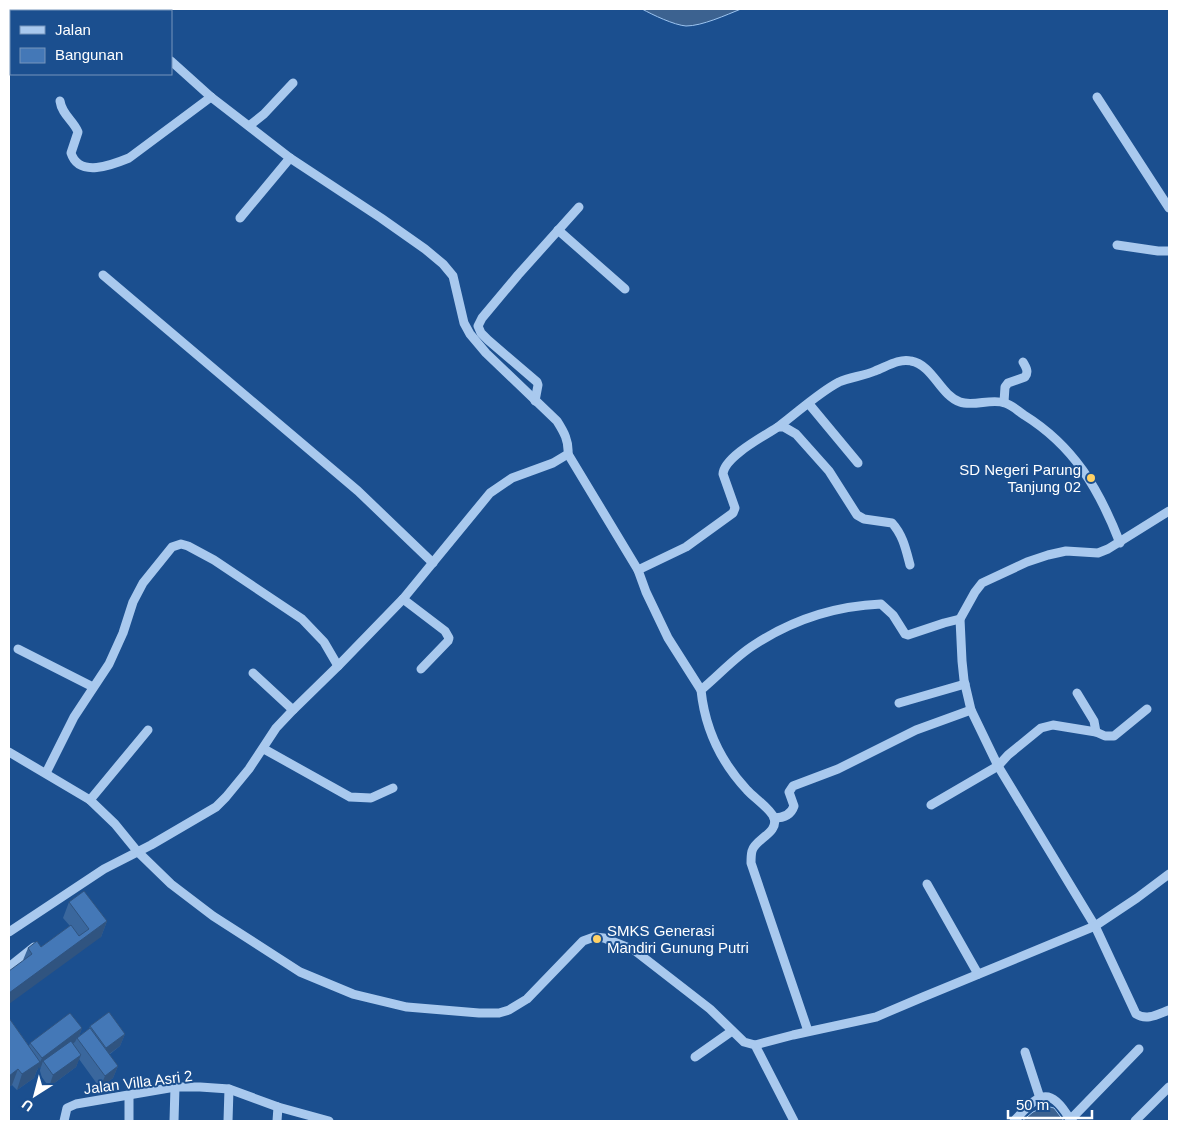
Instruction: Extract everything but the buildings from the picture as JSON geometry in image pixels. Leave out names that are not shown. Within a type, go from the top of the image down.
[{"type":"street","points":[[172,62],[211,97],[290,158],[381,218],[443,264],[453,276],[464,324],[470,334],[480,347],[535,402],[557,421],[565,434],[568,454],[638,570],[646,592],[668,638],[701,690],[703,708],[710,733],[720,755],[745,788],[774,818],[773,826],[767,835],[756,843],[751,852],[752,863],[808,1031]]},
{"type":"street","points":[[249,126],[264,114],[293,83]]},
{"type":"street","points":[[60,101],[65,115],[78,132],[71,153],[72,156],[79,164],[91,168],[129,158],[211,97]]},
{"type":"street","points":[[1097,97],[1169,208]]},
{"type":"street","points":[[240,218],[290,158]]},
{"type":"street","points":[[535,402],[537,382],[481,334],[478,326],[482,318],[579,207]]},
{"type":"street","points":[[558,230],[625,289]]},
{"type":"street","points":[[1117,245],[1169,251]]},
{"type":"street","points":[[103,275],[358,491],[433,563]]},
{"type":"street","points":[[638,570],[686,547],[733,513],[734,508],[723,474],[726,464],[740,452],[840,382],[876,371],[896,362],[911,360],[922,366],[958,402],[1004,402],[1042,426],[1067,448],[1079,463],[1109,516],[1120,543]]},
{"type":"street","points":[[1004,402],[1005,388],[1008,382],[1025,378],[1027,375],[1023,362]]},
{"type":"street","points":[[809,404],[858,463]]},
{"type":"street","points":[[778,427],[784,427],[796,434],[824,465],[857,515],[864,519],[892,523],[898,529],[910,565]]},
{"type":"street","points":[[9,932],[104,869],[199,818],[216,806],[238,784],[264,749],[276,728],[403,599],[490,493],[512,478],[568,454]]},
{"type":"street","points":[[1169,511],[1120,543],[1098,553],[1066,551],[1048,555],[993,577],[982,583],[975,592],[960,620],[966,684],[971,710],[998,766],[1095,926],[1136,1014],[1142,1018],[1169,1010]]},
{"type":"street","points":[[46,773],[74,717],[109,664],[124,633],[133,602],[143,583],[172,547],[181,544],[188,546],[214,560],[302,619],[324,642],[338,666]]},
{"type":"street","points":[[403,599],[446,631],[449,638],[421,669]]},
{"type":"street","points":[[701,690],[754,645],[806,618],[830,611],[882,604],[890,611],[905,634],[908,635],[944,623],[960,620]]},
{"type":"street","points":[[18,649],[93,687]]},
{"type":"street","points":[[253,672],[292,710]]},
{"type":"street","points":[[899,703],[966,684]]},
{"type":"street","points":[[1077,693],[1094,721],[1096,732]]},
{"type":"street","points":[[931,805],[998,766],[1008,754],[1041,728],[1053,725],[1114,736],[1147,709]]},
{"type":"street","points":[[774,818],[782,818],[793,811],[793,802],[789,792],[793,786],[838,769],[916,730],[971,710]]},
{"type":"street","points":[[90,800],[148,730]]},
{"type":"street","points":[[264,749],[350,797],[371,798],[393,788]]},
{"type":"street","points":[[9,752],[90,800],[115,824],[137,851],[171,884],[213,916],[300,972],[353,994],[407,1007],[500,1013],[510,1010],[527,999],[583,941],[594,937],[604,938],[634,950],[710,1008],[744,1042],[755,1045],[808,1031],[876,1017],[1095,926],[1169,874]]},
{"type":"street","points":[[927,884],[978,974]]},
{"type":"street","points":[[9,966],[38,944]]},
{"type":"street","points":[[695,1057],[732,1031]]},
{"type":"street","points":[[755,1045],[794,1121]]},
{"type":"street","points":[[1014,1121],[1032,1102],[1040,1098],[1051,1097],[1060,1104],[1071,1121],[1139,1049]]},
{"type":"street","points":[[1025,1052],[1040,1098]]},
{"type":"street","points":[[174,1121],[175,1087]]},
{"type":"street","name":"Jalan Villa Asri 2","points":[[64,1121],[67,1108],[76,1104],[175,1087],[229,1089],[278,1107],[326,1121]]},
{"type":"street","points":[[1136,1121],[1169,1087]]},
{"type":"street","points":[[228,1121],[229,1089]]},
{"type":"street","points":[[129,1095],[129,1121]]},
{"type":"street","points":[[277,1121],[278,1107]]},
{"type":"water","points":[[642,9],[741,9],[706,22],[686,26],[670,22]]},
{"type":"water","points":[[1046,1106],[1054,1108],[1064,1121],[1022,1121],[1033,1112]]},
{"type":"place","name":"SD Negeri Parung Tanjung 02","points":[[1091,478]]},
{"type":"place","name":"SMKS Generasi Mandiri Gunung Putri","points":[[597,939]]}]
